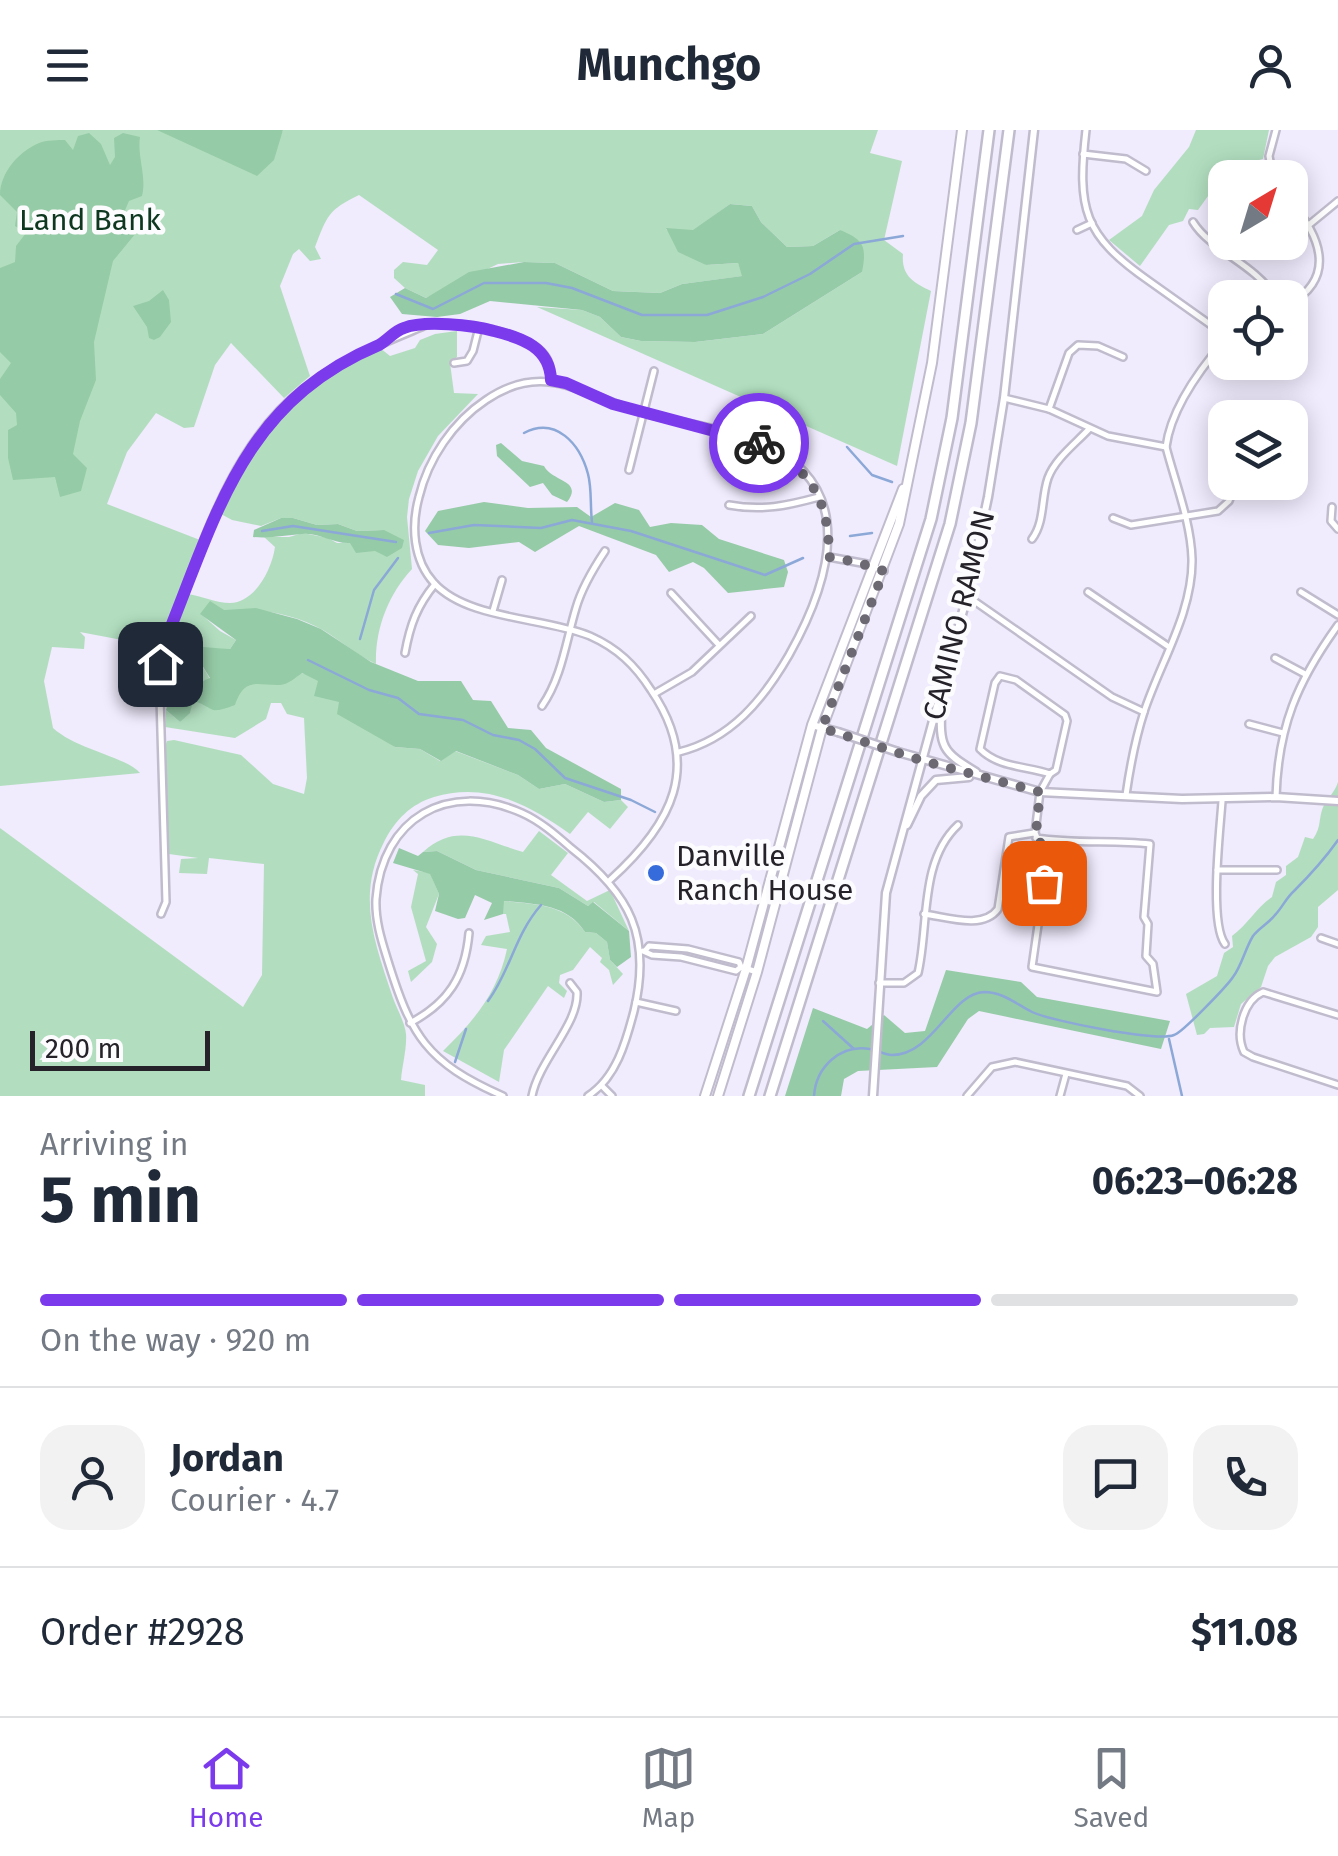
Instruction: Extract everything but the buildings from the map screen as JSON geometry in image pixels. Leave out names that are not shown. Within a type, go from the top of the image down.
[{"type":"highway","points":[[750,1096],[931,518],[954,402],[989,130]]},
{"type":"highway","points":[[770,1096],[950,524],[971,423],[1008,130]]},
{"type":"main road","points":[[705,1096],[817,726],[900,524],[935,344],[962,130]]},
{"type":"main road","points":[[718,1096],[757,972],[817,726]]},
{"type":"street","name":"CAMINO RAMON","points":[[874,1096],[886,893],[968,596],[1004,398],[1034,130]]},
{"type":"street","points":[[1086,130],[1082,182],[1092,223],[1107,250],[1208,325]]},
{"type":"street","points":[[1270,160],[1276,130]]},
{"type":"street","points":[[1083,154],[1126,160],[1146,172]]},
{"type":"street","points":[[1308,288],[1318,270],[1319,246],[1310,224],[1338,201]]},
{"type":"street","points":[[1193,222],[1262,280]]},
{"type":"street","points":[[1077,230],[1092,223]]},
{"type":"street","points":[[161,914],[166,902],[159,696],[164,644],[234,476],[266,427],[300,391],[329,370],[388,341],[402,328],[445,324],[479,327],[537,347],[550,366],[551,380]]},
{"type":"street","points":[[454,364],[467,361],[472,354],[479,327]]},
{"type":"street","points":[[1049,409],[1069,354],[1078,344],[1098,346],[1123,356]]},
{"type":"street","points":[[1126,795],[1131,755],[1190,582],[1190,537],[1166,447],[1172,419],[1208,362]]},
{"type":"street","points":[[629,470],[654,371]]},
{"type":"street","points":[[610,880],[643,848],[672,795],[679,752],[673,727],[654,694],[624,656],[609,645],[571,629],[456,599],[434,584],[418,555],[414,537],[418,499],[435,455],[485,400],[519,384],[551,380],[644,413],[758,442],[795,464],[811,481],[828,525],[829,557],[812,608],[780,671],[756,702],[721,737],[679,752]]},
{"type":"street","points":[[1004,398],[1049,409],[1088,429],[1166,447]]},
{"type":"street","points":[[1032,540],[1040,526],[1044,496],[1054,467],[1088,429]]},
{"type":"street","points":[[729,505],[778,509],[819,497]]},
{"type":"street","points":[[1114,518],[1132,524],[1218,511],[1228,500]]},
{"type":"street","points":[[1332,507],[1331,521],[1338,529]]},
{"type":"street","points":[[542,706],[550,693],[583,586],[604,551]]},
{"type":"street","points":[[829,557],[879,569]]},
{"type":"street","points":[[493,611],[502,580]]},
{"type":"street","points":[[406,653],[410,624],[434,584]]},
{"type":"street","points":[[1088,592],[1168,647]]},
{"type":"street","points":[[1301,592],[1338,615]]},
{"type":"street","points":[[671,593],[719,645]]},
{"type":"street","points":[[968,596],[1112,697],[1144,712]]},
{"type":"street","points":[[654,694],[692,672],[751,616]]},
{"type":"street","points":[[1276,797],[1283,733],[1291,703],[1305,674],[1338,626]]},
{"type":"street","points":[[1274,658],[1305,674]]},
{"type":"street","points":[[924,914],[980,921],[991,918],[998,908],[1009,837],[1036,835],[1077,844],[1084,840],[1116,845],[1124,841],[1150,844],[1144,918],[1148,924],[1146,956],[1153,964],[1157,992],[1032,967],[1047,862],[1036,835],[1040,792],[1056,770],[1067,721],[1065,715],[1016,680],[1000,676],[980,749],[988,757],[1017,768],[1050,774]]},
{"type":"street","points":[[942,693],[940,734],[944,750],[986,778]]},
{"type":"street","points":[[1249,724],[1283,733]]},
{"type":"street","points":[[817,726],[923,761],[1040,792],[1338,801]]},
{"type":"street","points":[[896,848],[921,796],[936,780],[986,778]]},
{"type":"street","points":[[1222,800],[1217,870],[1219,932],[1225,944]]},
{"type":"street","points":[[502,1096],[436,1058],[410,1023],[378,929],[376,899],[389,848],[412,819],[428,810],[464,801],[504,806],[542,824],[610,880],[636,925],[643,951],[627,1040],[602,1086],[588,1096]]},
{"type":"street","points":[[879,983],[904,984],[915,978],[920,968],[927,888],[947,838],[958,825]]},
{"type":"street","points":[[1217,870],[1277,870]]},
{"type":"street","points":[[410,1023],[432,1012],[454,987],[464,967],[469,933]]},
{"type":"street","points":[[1321,938],[1338,944]]},
{"type":"street","points":[[643,951],[757,972]]},
{"type":"street","points":[[532,1096],[543,1063],[576,1009],[577,992],[570,983]]},
{"type":"street","points":[[1338,1015],[1263,992],[1249,1002],[1239,1033],[1244,1052],[1338,1085]]},
{"type":"street","points":[[636,1002],[676,1011]]},
{"type":"street","points":[[967,1096],[983,1074],[1003,1063],[1015,1062],[1127,1086],[1140,1096]]},
{"type":"street","points":[[1060,1096],[1066,1074]]},
{"type":"street","points":[[602,1086],[612,1096]]},
{"type":"green space","name":"Land Bank","points":[[0,130],[272,130],[281,135],[283,130],[878,130],[870,153],[902,161],[884,240],[903,254],[910,278],[931,291],[897,466],[537,307],[582,310],[600,317],[621,337],[641,341],[695,342],[763,334],[862,272],[840,230],[813,246],[787,247],[761,222],[752,206],[730,204],[693,231],[666,229],[706,265],[738,263],[743,276],[682,284],[660,293],[613,291],[555,263],[524,262],[498,264],[426,298],[405,288],[394,278],[394,270],[403,262],[427,265],[438,250],[359,195],[341,205],[326,221],[315,247],[321,259],[310,261],[299,249],[293,254],[280,286],[310,376],[284,398],[231,343],[215,365],[194,427],[184,428],[156,413],[127,452],[107,504],[200,540],[159,647],[80,632],[85,637],[84,649],[52,647],[44,681],[53,728],[140,773],[0,786]]},
{"type":"green space","points":[[157,130],[283,130],[274,160],[257,176]]},
{"type":"green space","points":[[1196,130],[1269,130],[1263,159],[1208,160],[1208,196],[1198,210],[1189,209],[1183,221],[1169,225],[1140,266],[1109,240],[1142,216],[1154,190],[1189,147]]},
{"type":"green space","name":"Land Bank","points":[[89,133],[101,144],[110,165],[115,157],[114,138],[123,133],[140,137],[143,189],[142,196],[129,201],[123,215],[136,233],[113,261],[94,342],[96,380],[80,421],[73,454],[87,468],[81,491],[60,497],[55,477],[13,480],[8,458],[8,430],[17,425],[16,413],[0,395],[0,379],[11,363],[0,352],[0,268],[15,262],[16,246],[26,233],[15,226],[17,212],[0,195],[7,171],[24,151],[42,142],[59,140],[65,140],[73,150],[78,136]]},
{"type":"green space","points":[[730,204],[752,206],[761,222],[787,247],[813,246],[840,230],[848,234],[862,245],[862,272],[763,334],[695,342],[621,337],[600,317],[582,310],[490,301],[460,314],[437,317],[402,314],[390,297],[405,288],[426,298],[469,272],[524,262],[555,263],[613,291],[660,293],[682,284],[742,276],[738,263],[706,265],[678,252],[666,228],[693,230]]},
{"type":"green space","points":[[163,290],[169,300],[171,322],[154,340],[149,338],[147,327],[133,306],[149,301]]},
{"type":"green space","points":[[457,331],[457,357],[450,363],[454,393],[478,394],[438,436],[418,471],[407,517],[412,569],[385,613],[376,664],[323,630],[293,618],[248,610],[201,614],[236,640],[230,649],[198,650],[183,645],[170,658],[200,662],[210,679],[171,689],[164,705],[166,649],[188,594],[230,603],[247,597],[261,583],[273,556],[275,547],[264,537],[303,533],[350,543],[384,530],[357,531],[338,524],[317,525],[293,518],[261,526],[221,514],[233,486],[264,436],[303,394],[352,361],[380,348],[390,356],[415,348],[420,340],[435,334]]},
{"type":"green space","points":[[501,443],[522,461],[544,466],[569,485],[572,489],[567,502],[552,495],[543,483],[530,487],[497,456],[496,445]]},
{"type":"green space","points":[[484,502],[528,508],[577,507],[591,517],[615,503],[639,510],[650,527],[671,523],[702,525],[719,539],[784,560],[788,572],[784,587],[728,593],[693,562],[669,572],[656,555],[579,526],[535,552],[519,542],[469,548],[438,545],[425,531],[438,511]]},
{"type":"green space","points":[[281,518],[317,525],[338,524],[357,531],[384,530],[404,540],[402,548],[387,557],[375,551],[356,553],[350,543],[314,535],[253,537],[254,530]]},
{"type":"green space","points":[[210,601],[224,610],[256,608],[297,619],[321,629],[371,662],[418,681],[461,681],[473,700],[491,701],[508,728],[531,730],[546,748],[621,789],[621,800],[604,802],[565,784],[539,789],[518,775],[456,751],[441,761],[420,749],[395,747],[337,714],[339,702],[314,696],[318,681],[302,673],[283,684],[248,686],[235,705],[226,708],[215,710],[193,701],[190,713],[180,722],[166,710],[171,689],[210,678],[200,662],[169,658],[171,650],[230,649],[236,640],[200,614]]},
{"type":"green space","points":[[301,673],[314,676],[395,747],[420,749],[440,761],[455,751],[518,775],[539,789],[565,784],[604,802],[621,800],[628,807],[610,829],[588,812],[570,834],[506,799],[472,792],[453,793],[418,804],[393,827],[371,882],[371,920],[405,1030],[401,1080],[425,1085],[425,1096],[0,1096],[0,828],[243,1007],[262,975],[264,864],[209,858],[207,874],[179,873],[181,859],[198,858],[169,854],[165,747],[167,741],[174,740],[241,755],[273,784],[304,794],[304,718],[287,714],[281,703],[271,703],[266,719],[235,738],[165,727],[166,710],[180,722],[192,701],[216,700],[255,683],[282,682]]},
{"type":"green space","points":[[1338,782],[1338,890],[1318,907],[1318,927],[1311,937],[1275,957],[1261,987],[1241,1004],[1234,1027],[1210,1028],[1197,1035],[1186,994],[1217,976],[1224,953],[1233,947],[1232,936],[1272,897],[1276,882],[1286,875],[1286,866],[1298,857],[1305,837],[1313,839],[1316,835],[1324,805]]},
{"type":"green space","points":[[539,831],[568,853],[551,875],[587,901],[610,890],[629,931],[594,902],[588,906],[559,888],[476,870],[437,851],[423,852],[448,837],[460,835],[523,852]]},
{"type":"green space","points":[[399,848],[418,856],[437,851],[476,870],[559,888],[588,906],[593,902],[629,931],[631,957],[617,967],[610,960],[607,942],[549,907],[504,901],[503,914],[484,920],[492,903],[475,895],[465,918],[435,911],[439,894],[430,874],[393,863]]},
{"type":"green space","points":[[413,870],[430,873],[439,894],[426,927],[437,944],[432,962],[411,982],[408,971],[426,961],[411,907],[418,874]]},
{"type":"green space","points":[[503,901],[549,907],[569,916],[585,932],[596,933],[607,942],[610,960],[623,974],[613,985],[609,970],[600,962],[602,958],[590,947],[573,970],[560,975],[559,983],[567,991],[564,998],[548,986],[504,1050],[499,1082],[443,1051],[474,1017],[498,979],[507,949],[481,945],[486,936],[510,932]]},
{"type":"green space","points":[[946,970],[1021,982],[1037,997],[1170,1021],[1161,1049],[979,1011],[968,1019],[937,1067],[858,1071],[844,1079],[841,1096],[785,1096],[813,1008],[867,1029],[884,1015],[905,1033],[925,1031]]},
{"type":"waterway","points":[[396,294],[433,309],[484,283],[546,283],[572,288],[642,315],[707,315],[763,297],[810,274],[854,244],[903,236]]},
{"type":"waterway","points":[[524,433],[546,428],[573,443],[588,474],[592,522]]},
{"type":"waterway","points":[[847,447],[872,475],[892,482]]},
{"type":"waterway","points":[[429,533],[474,525],[541,528],[572,520],[631,531],[765,575],[803,558]]},
{"type":"waterway","points":[[262,531],[293,526],[396,542]]},
{"type":"waterway","points":[[850,536],[872,533]]},
{"type":"waterway","points":[[360,639],[374,590],[398,558]]},
{"type":"waterway","points":[[308,660],[369,690],[398,698],[419,714],[463,720],[493,735],[519,740],[535,749],[565,778],[655,812]]},
{"type":"waterway","points":[[814,1096],[819,1076],[840,1054],[859,1048],[889,1055],[906,1052],[919,1045],[961,1002],[984,992],[1060,1020],[1127,1033],[1174,1035],[1229,982],[1253,936],[1273,918],[1338,840]]},
{"type":"waterway","points":[[488,1001],[541,905]]},
{"type":"waterway","points":[[823,1021],[854,1049]]},
{"type":"waterway","points":[[455,1062],[466,1029]]},
{"type":"waterway","points":[[1169,1039],[1182,1096]]},
{"type":"way so far","points":[[759,443],[795,464],[811,481],[826,513],[829,557],[884,571],[822,728],[923,761],[1040,792],[1036,838],[1046,856],[1044,883]]},
{"type":"place","name":"Danville Ranch House","points":[[656,873]]},
{"type":"route","points":[[160,664],[164,644],[222,501],[246,453],[300,391],[330,370],[388,341],[402,328],[445,324],[499,332],[537,347],[546,355],[551,380],[613,404],[759,443]]}]
